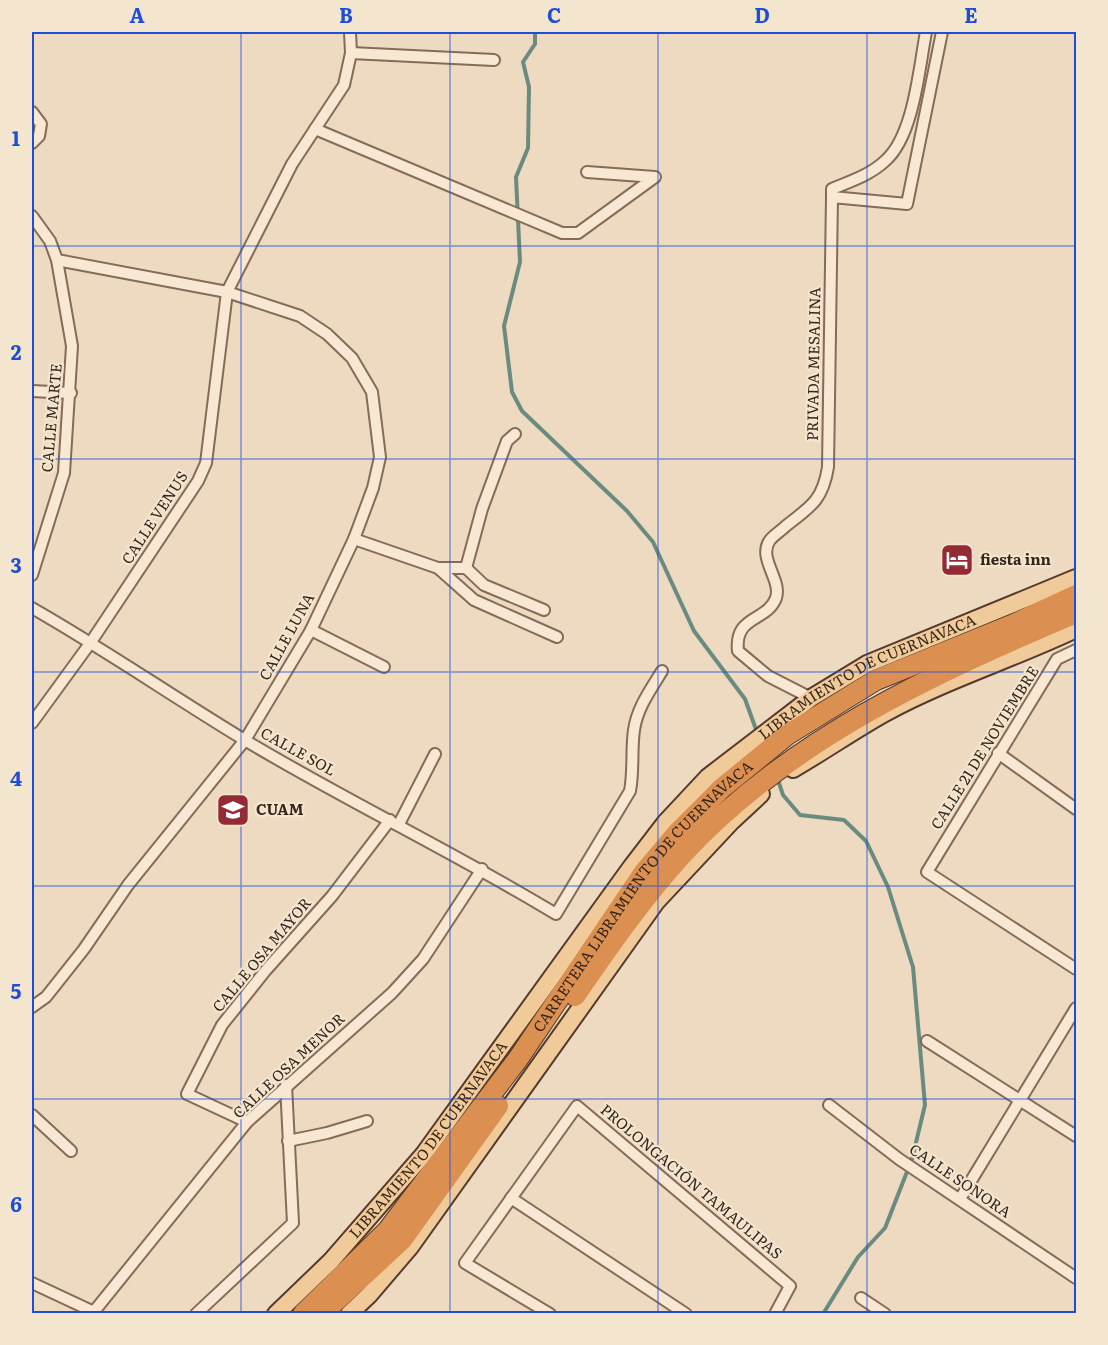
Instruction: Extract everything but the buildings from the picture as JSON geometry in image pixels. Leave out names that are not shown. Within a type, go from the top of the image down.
[{"type":"highway","name":"CARRETERA LIBRAMIENTO DE CUERNAVACA","points":[[303,1314],[388,1230],[518,1059],[644,872],[686,824],[722,788],[751,753],[783,729],[876,680],[1014,624],[1077,595]]},
{"type":"highway","name":"CARRETERA LIBRAMIENTO DE CUERNAVACA","points":[[322,1314],[402,1240],[647,897],[682,855],[768,782],[878,706],[1018,637],[1077,613]]},
{"type":"main road","name":"LIBRAMIENTO DE CUERNAVACA","points":[[783,729],[811,699],[867,664],[1077,578]]},
{"type":"main road","points":[[790,766],[883,714],[949,682],[1022,655],[1077,629]]},
{"type":"main road","name":"LIBRAMIENTO DE CUERNAVACA","points":[[276,1314],[331,1261],[424,1154],[665,823],[708,777],[751,753]]},
{"type":"main road","points":[[349,1314],[369,1295],[410,1247],[656,902],[768,782]]},
{"type":"street","name":"CALLE VENUS","points":[[32,723],[91,642],[198,481],[206,463],[227,292],[273,198],[344,85],[351,53],[350,32]]},
{"type":"street","points":[[926,32],[904,134],[887,160],[869,173],[832,189],[832,197],[908,204],[942,32]]},
{"type":"street","points":[[351,53],[494,60]]},
{"type":"street","points":[[32,112],[40,124],[39,136],[32,143]]},
{"type":"street","points":[[315,129],[562,233],[578,233],[655,177],[587,172]]},
{"type":"street","name":"PRIVADA MESALINA","points":[[811,699],[768,676],[738,651],[736,639],[741,628],[773,603],[777,596],[778,588],[766,553],[770,539],[814,504],[825,486],[828,467],[832,197]]},
{"type":"street","points":[[32,216],[50,241],[57,260],[227,292]]},
{"type":"street","name":"CALLE MARTE","points":[[32,575],[64,473],[71,393],[72,346],[57,260]]},
{"type":"street","name":"CALLE LUNA","points":[[32,1007],[46,997],[128,885],[245,740],[311,630],[354,539],[373,488],[381,457],[372,392],[352,358],[327,334],[300,316],[227,292]]},
{"type":"street","points":[[32,391],[71,393]]},
{"type":"street","points":[[466,568],[489,490],[507,441],[515,434]]},
{"type":"street","points":[[354,539],[438,568],[466,568],[484,585],[544,610]]},
{"type":"street","points":[[438,568],[474,600],[557,637]]},
{"type":"street","name":"CALLE SOL","points":[[32,608],[91,642],[245,740],[482,869],[556,914],[630,791],[634,773],[634,729],[643,702],[662,671]]},
{"type":"street","points":[[311,630],[384,667]]},
{"type":"street","name":"CALLE 21 DE NOVIEMBRE","points":[[1077,650],[1057,659],[927,872],[1077,969]]},
{"type":"street","points":[[998,753],[1077,809]]},
{"type":"street","points":[[394,822],[435,754]]},
{"type":"street","name":"CALLE OSA MAYOR","points":[[247,1122],[187,1094],[222,1025],[266,970],[394,822]]},
{"type":"street","name":"CALLE OSA MENOR","points":[[93,1313],[247,1122],[286,1084],[392,993],[423,959],[482,869]]},
{"type":"street","points":[[960,1200],[1077,1008]]},
{"type":"street","points":[[927,1041],[1077,1136]]},
{"type":"street","points":[[196,1314],[293,1222],[286,1084]]},
{"type":"street","name":"CALLE SONORA","points":[[829,1105],[900,1159],[1077,1278]]},
{"type":"street","name":"PROLONGACIÓN TAMAULIPAS","points":[[550,1314],[465,1263],[577,1106],[790,1286],[775,1314]]},
{"type":"street","points":[[32,1115],[71,1151]]},
{"type":"street","points":[[288,1141],[367,1121]]},
{"type":"street","points":[[511,1198],[686,1314]]},
{"type":"street","points":[[32,1283],[93,1313]]},
{"type":"street","points":[[861,1298],[885,1314]]},
{"type":"waterway","points":[[535,32],[535,44],[523,62],[529,87],[528,148],[516,177],[520,262],[504,326],[512,392],[522,411],[627,511],[653,542],[694,631],[745,699],[758,735]]},
{"type":"waterway","points":[[777,777],[783,795],[800,815],[844,820],[866,841],[888,887],[913,967],[925,1105],[912,1159],[885,1228],[858,1257],[823,1314]]},
{"type":"place","name":"fiesta inn","points":[[957,560]]},
{"type":"place","name":"CUAM","points":[[233,810]]}]
